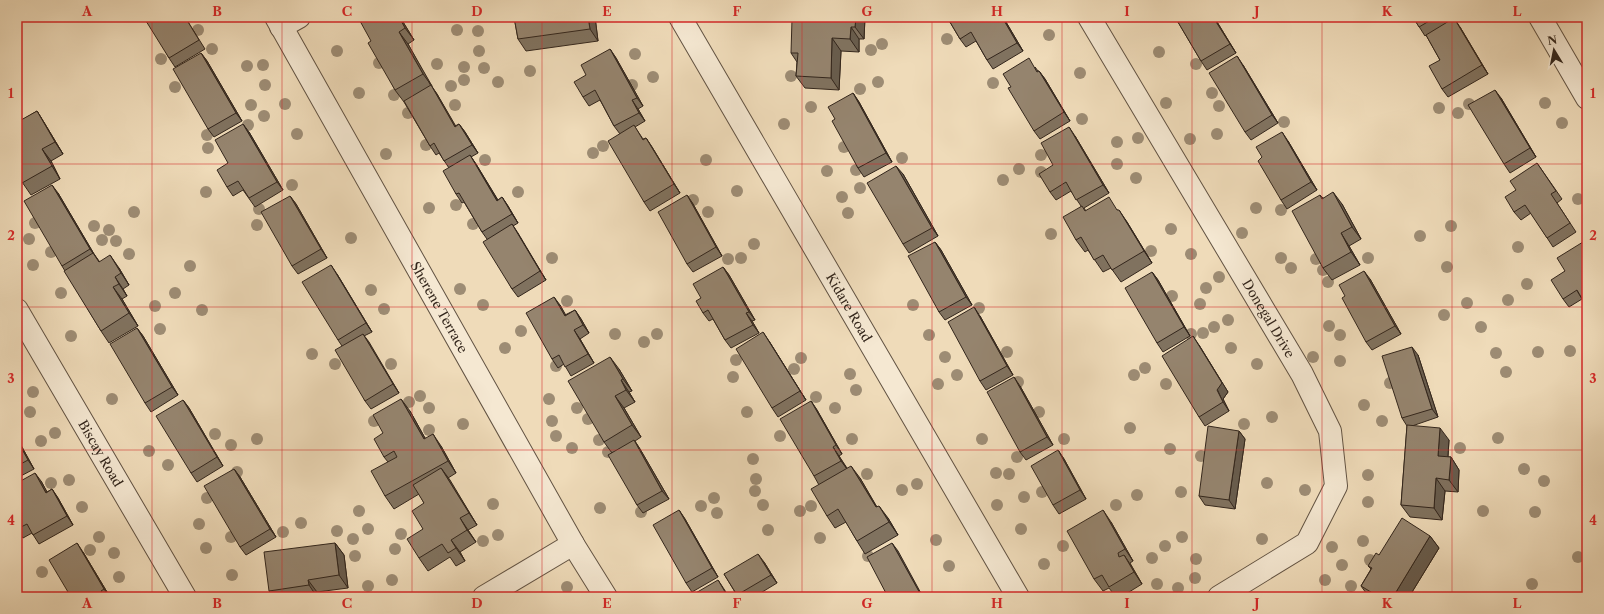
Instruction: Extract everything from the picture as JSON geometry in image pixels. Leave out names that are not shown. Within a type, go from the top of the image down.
[{"type":"street","name":"Kidare Road","points":[[680,17],[1018,597]]},
{"type":"street","name":"Donegal Drive","points":[[1089,17],[1302,374],[1330,431],[1336,486],[1307,543],[1219,597]]},
{"type":"street","points":[[1540,17],[1587,98]]},
{"type":"street","name":"Sherene Terrace","points":[[285,20],[573,544],[606,597]]},
{"type":"street","name":"Biscay Road","points":[[17,310],[185,597]]},
{"type":"street","points":[[484,597],[573,544]]},
{"type":"building","points":[[147,17],[185,17],[199,40],[169,58],[146,21],[148,19]]},
{"type":"building","points":[[366,17],[399,17],[405,28],[399,32],[423,74],[395,90],[368,43],[371,41],[360,21]]},
{"type":"building","points":[[514,17],[588,17],[590,29],[518,39]]},
{"type":"building","points":[[824,17],[856,17],[855,27],[851,27],[850,39],[832,38],[831,78],[796,76],[798,53],[791,53],[792,19],[824,21]]},
{"type":"building","points":[[947,17],[1002,17],[1017,43],[987,60],[971,32],[960,39]]},
{"type":"building","points":[[1175,17],[1213,17],[1230,44],[1201,61]]},
{"type":"building","points":[[1413,17],[1436,17],[1419,27]]},
{"type":"building","points":[[1454,18],[1482,65],[1442,89],[1429,66],[1440,60],[1426,35]]},
{"type":"building","points":[[610,49],[637,98],[632,100],[639,113],[614,126],[595,90],[583,97],[574,82],[586,75],[581,65]]},
{"type":"building","points":[[201,53],[236,113],[208,129],[173,69]]},
{"type":"building","points":[[1237,56],[1272,115],[1245,132],[1209,73]]},
{"type":"building","points":[[1029,58],[1037,72],[1039,71],[1064,112],[1034,131],[1008,88],[1011,87],[1003,74]]},
{"type":"building","points":[[431,85],[455,127],[459,124],[472,145],[444,161],[434,143],[430,146],[404,101]]},
{"type":"building","points":[[1495,90],[1530,148],[1504,164],[1468,105]]},
{"type":"building","points":[[853,93],[886,153],[858,168],[832,121],[835,119],[828,107]]},
{"type":"building","points":[[37,111],[55,142],[42,149],[52,166],[22,183],[17,174],[17,114],[21,120]]},
{"type":"building","points":[[243,124],[277,182],[249,198],[238,181],[227,187],[217,170],[228,163],[215,140]]},
{"type":"building","points":[[634,125],[643,140],[646,138],[674,184],[644,202],[608,141]]},
{"type":"building","points":[[1069,127],[1103,185],[1076,200],[1066,182],[1050,192],[1039,174],[1053,165],[1041,143]]},
{"type":"building","points":[[1282,132],[1311,182],[1281,200],[1258,161],[1262,157],[1256,147]]},
{"type":"building","points":[[470,155],[497,201],[502,197],[512,214],[482,232],[459,193],[456,194],[443,171]]},
{"type":"building","points":[[1537,163],[1556,191],[1551,194],[1570,223],[1547,238],[1525,205],[1514,212],[1505,197],[1516,190],[1510,181]]},
{"type":"building","points":[[896,166],[932,228],[903,244],[867,183]]},
{"type":"building","points":[[52,185],[90,249],[62,266],[24,201]]},
{"type":"building","points":[[1333,192],[1352,227],[1341,233],[1351,252],[1323,268],[1292,211],[1320,195],[1322,199]]},
{"type":"building","points":[[687,195],[716,247],[687,264],[658,212]]},
{"type":"building","points":[[290,196],[321,249],[292,266],[261,212]]},
{"type":"building","points":[[1109,197],[1117,210],[1119,210],[1144,251],[1112,270],[1103,255],[1094,260],[1081,237],[1076,240],[1063,217],[1082,206],[1085,211]]},
{"type":"building","points":[[512,224],[540,271],[512,289],[483,242]]},
{"type":"building","points":[[935,242],[966,297],[939,312],[908,256]]},
{"type":"building","points":[[1583,242],[1587,248],[1587,307],[1577,290],[1563,299],[1551,280],[1565,271],[1557,258]]},
{"type":"building","points":[[93,253],[99,262],[110,255],[121,273],[115,277],[119,284],[113,287],[129,313],[101,331],[64,271]]},
{"type":"building","points":[[331,265],[366,323],[338,340],[302,282]]},
{"type":"building","points":[[723,267],[749,312],[746,313],[753,325],[725,340],[708,310],[703,313],[696,301],[701,298],[693,284]]},
{"type":"building","points":[[1364,271],[1395,326],[1366,342],[1342,298],[1345,296],[1339,285]]},
{"type":"building","points":[[1152,272],[1184,327],[1157,343],[1125,288]]},
{"type":"building","points":[[554,297],[565,316],[575,310],[583,325],[574,330],[588,354],[565,367],[559,355],[552,359],[526,313]]},
{"type":"building","points":[[974,307],[1007,366],[980,381],[948,322]]},
{"type":"building","points":[[137,328],[172,387],[145,403],[110,344]]},
{"type":"building","points":[[763,332],[800,391],[772,408],[736,349]]},
{"type":"building","points":[[363,334],[393,384],[365,401],[335,350]]},
{"type":"building","points":[[1193,336],[1222,383],[1217,390],[1223,402],[1199,417],[1162,356]]},
{"type":"building","points":[[1412,347],[1432,409],[1402,418],[1382,356]]},
{"type":"building","points":[[610,357],[623,379],[621,380],[626,390],[615,396],[632,425],[604,442],[568,381]]},
{"type":"building","points":[[1014,377],[1047,437],[1020,452],[987,392]]},
{"type":"building","points":[[401,399],[424,439],[433,434],[448,461],[385,496],[371,471],[397,457],[394,451],[384,457],[374,439],[383,433],[373,415]]},
{"type":"building","points":[[183,400],[217,457],[191,473],[156,416]]},
{"type":"building","points":[[811,401],[836,445],[833,447],[841,461],[814,476],[780,419]]},
{"type":"building","points":[[1407,425],[1440,428],[1438,456],[1451,457],[1449,480],[1436,478],[1434,508],[1401,505]]},
{"type":"building","points":[[1208,426],[1239,431],[1229,500],[1199,496]]},
{"type":"building","points":[[17,440],[28,460],[17,466]]},
{"type":"building","points":[[634,440],[662,491],[637,505],[608,455]]},
{"type":"building","points":[[1058,450],[1080,490],[1053,505],[1031,466]]},
{"type":"building","points":[[851,466],[876,507],[879,506],[889,522],[857,541],[838,509],[827,516],[811,489]]},
{"type":"building","points":[[441,468],[469,513],[460,518],[467,530],[451,540],[456,548],[448,553],[442,544],[419,558],[407,539],[423,529],[412,511],[424,503],[413,485]]},
{"type":"building","points":[[234,469],[270,529],[240,547],[204,486]]},
{"type":"building","points":[[35,473],[46,493],[52,489],[67,516],[33,535],[27,524],[17,529],[17,483]]},
{"type":"building","points":[[679,510],[712,568],[686,583],[653,525]]},
{"type":"building","points":[[1103,510],[1125,549],[1118,553],[1119,557],[1124,555],[1134,572],[1109,587],[1102,575],[1094,579],[1067,531]]},
{"type":"building","points":[[1402,518],[1430,536],[1393,597],[1379,597],[1361,586],[1372,568],[1368,566],[1376,553],[1379,555]]},
{"type":"building","points":[[77,543],[104,589],[101,591],[104,597],[71,597],[49,560]]},
{"type":"building","points":[[335,543],[339,575],[308,580],[309,585],[269,591],[264,552]]},
{"type":"building","points":[[892,543],[922,597],[888,597],[867,557]]},
{"type":"building","points":[[758,554],[771,575],[737,595],[724,574]]},
{"type":"building","points":[[718,580],[728,597],[696,597],[694,594]]}]
